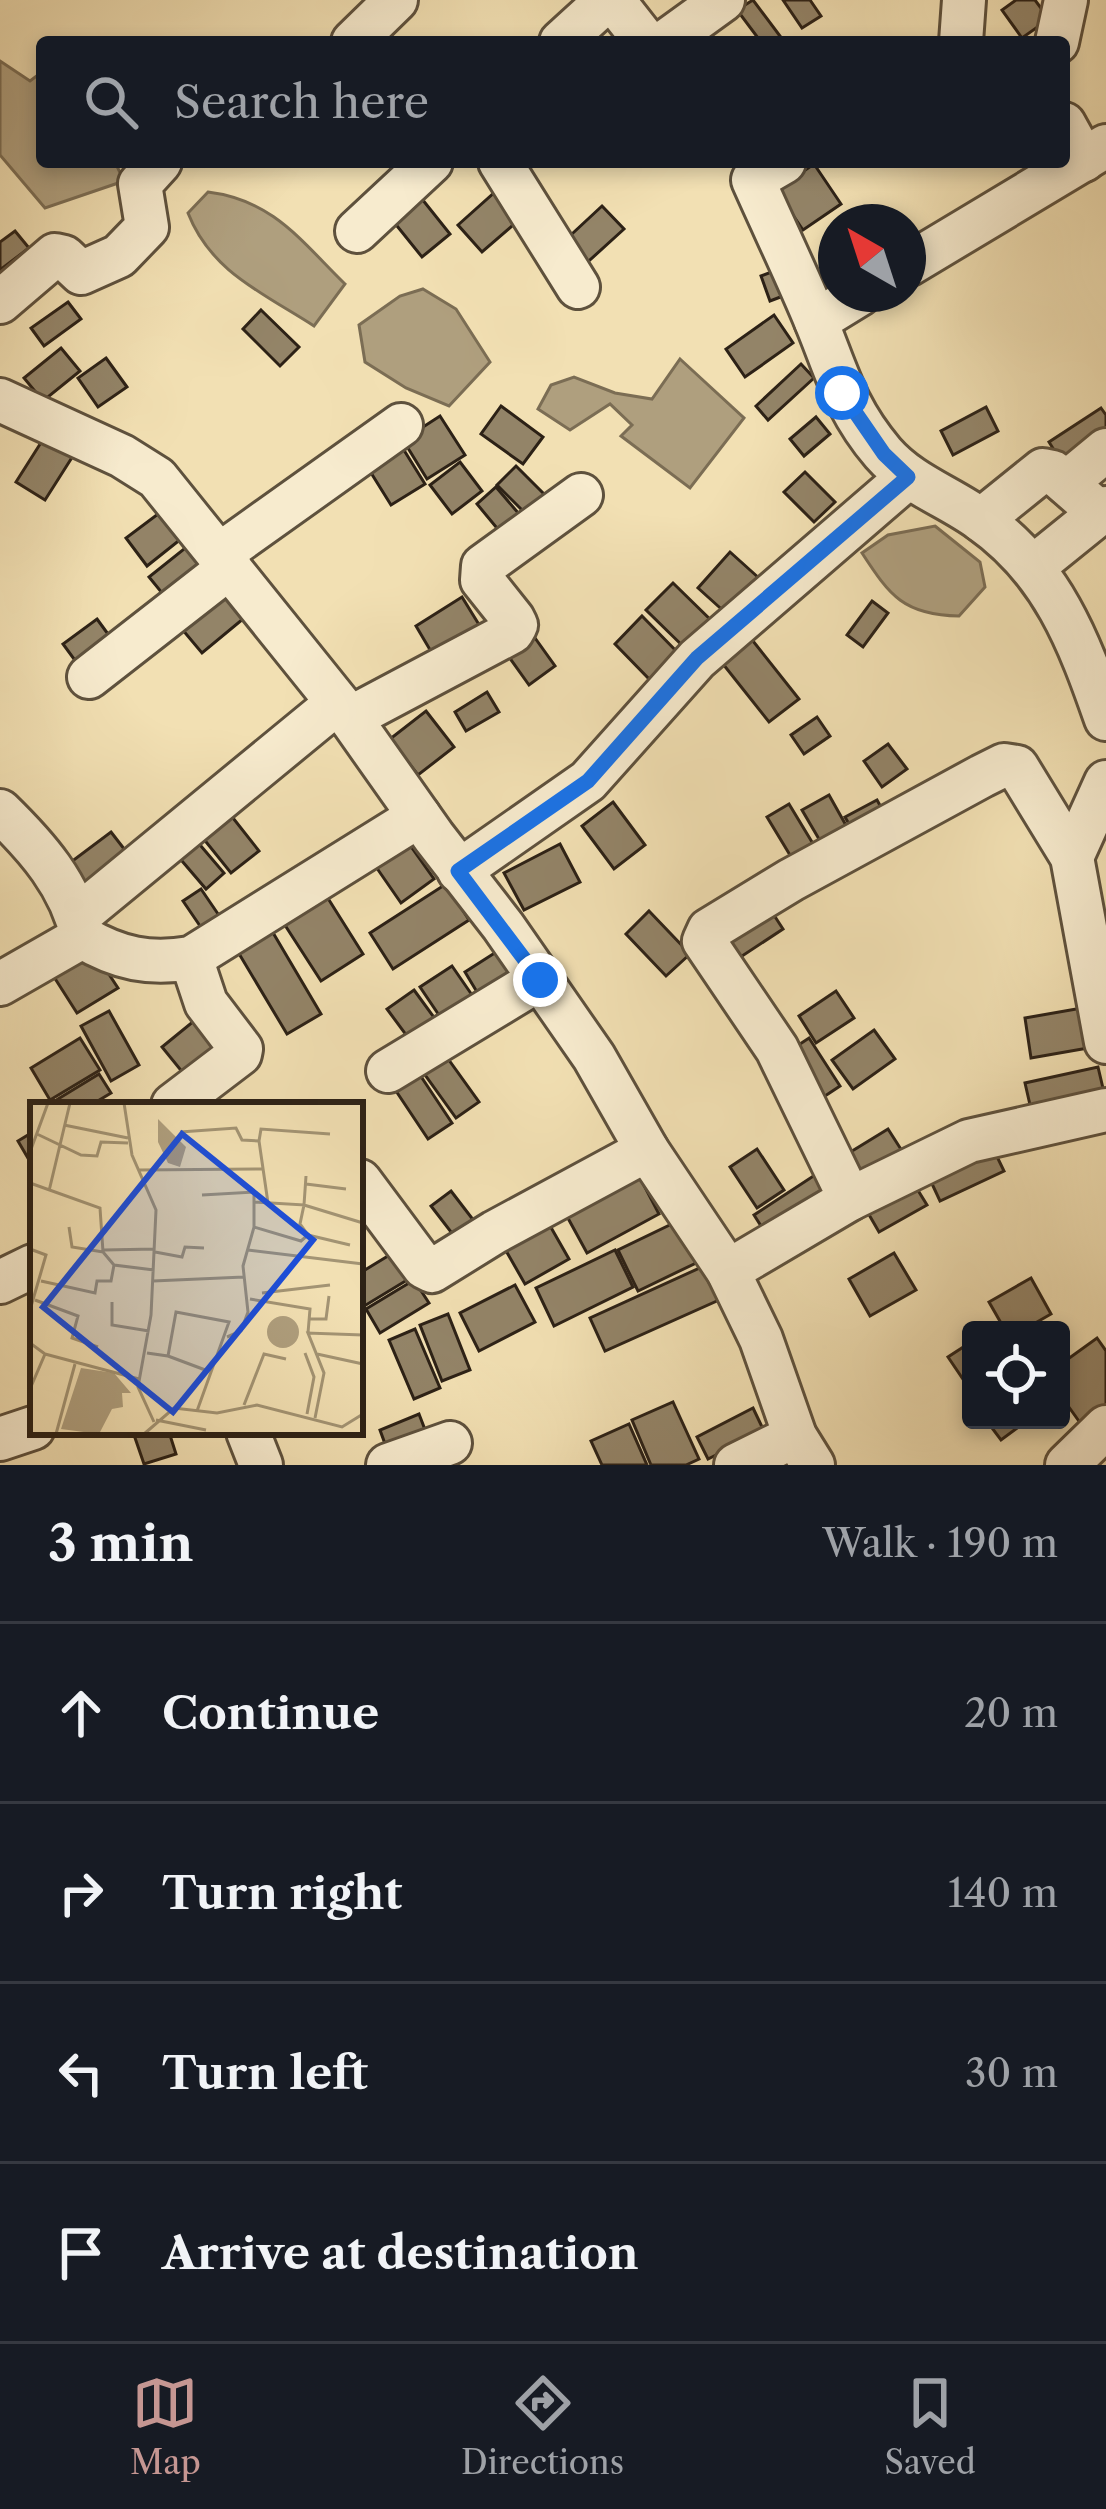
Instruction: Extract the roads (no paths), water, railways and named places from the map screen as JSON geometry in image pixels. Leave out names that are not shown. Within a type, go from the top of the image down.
[{"type":"street","points":[[359,36],[396,0]]},
{"type":"street","points":[[568,36],[607,0],[617,5],[641,36]]},
{"type":"street","points":[[673,36],[723,0]]},
{"type":"street","points":[[961,36],[964,0]]},
{"type":"street","points":[[1058,36],[1066,0]]},
{"type":"street","points":[[0,302],[55,255],[64,256],[81,273],[124,252],[147,226],[140,184],[155,168]]},
{"type":"street","points":[[357,231],[425,168]]},
{"type":"street","points":[[504,168],[578,287]]},
{"type":"street","points":[[759,168],[842,393],[884,454],[908,477],[981,520],[1033,567],[1078,639],[1106,718]]},
{"type":"street","points":[[926,253],[1049,168]]},
{"type":"street","points":[[816,321],[831,312]]},
{"type":"street","points":[[0,400],[122,456],[157,478],[344,710],[594,1057],[646,1150],[728,1271],[761,1339],[804,1450],[736,1465]]},
{"type":"street","points":[[89,677],[225,561],[401,425]]},
{"type":"street","points":[[1066,483],[1106,450]]},
{"type":"street","points":[[981,520],[1043,470],[1053,472],[1103,510],[1033,567]]},
{"type":"street","points":[[458,871],[588,781],[697,658],[908,477]]},
{"type":"street","points":[[0,983],[80,927],[344,710],[512,632],[513,619],[482,580],[483,566],[581,495]]},
{"type":"street","points":[[850,1199],[777,1049],[707,949],[704,941],[709,930],[791,880],[1004,765],[1017,767],[1072,857],[1106,1042]]},
{"type":"street","points":[[1072,857],[1106,782]]},
{"type":"street","points":[[0,811],[32,842],[67,891],[80,927],[134,961],[158,963],[191,958],[419,816]]},
{"type":"street","points":[[177,1102],[240,1054],[238,1044],[206,1003],[191,958]]},
{"type":"street","points":[[388,1071],[540,980]]},
{"type":"street","points":[[728,1271],[850,1199],[969,1141],[1106,1110]]},
{"type":"street","points":[[363,1185],[431,1271],[646,1150]]},
{"type":"street","points":[[0,1282],[30,1267]]},
{"type":"street","points":[[1067,1465],[1106,1427]]},
{"type":"street","points":[[0,1439],[30,1429]]},
{"type":"street","points":[[249,1435],[261,1465]]},
{"type":"street","points":[[388,1465],[450,1443]]}]
